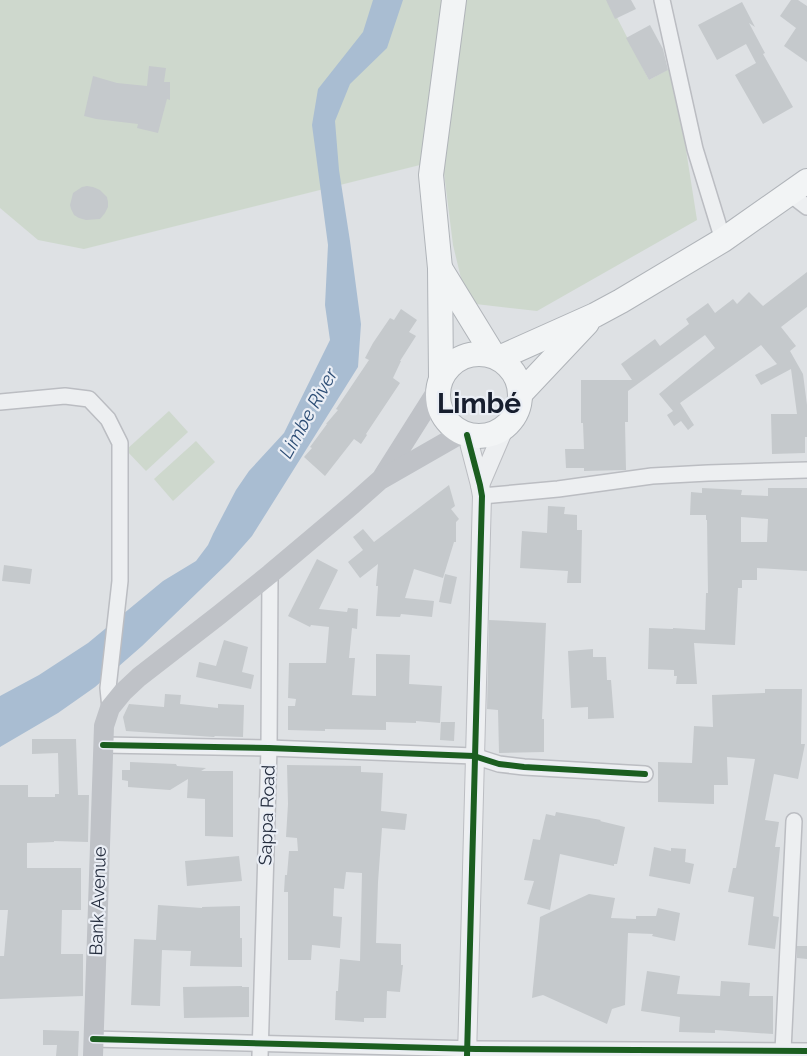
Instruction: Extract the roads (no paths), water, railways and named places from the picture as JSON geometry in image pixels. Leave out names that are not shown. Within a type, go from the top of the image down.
[{"type":"highway","points":[[440,268],[496,357],[514,373],[521,393],[520,407],[514,419],[504,428],[493,434],[480,437],[464,434],[451,425],[443,415],[438,402],[440,384],[440,268],[431,174],[454,0]]},
{"type":"highway","points":[[440,384],[450,365],[463,356],[478,353],[496,357],[595,315],[801,194]]},
{"type":"highway","points":[[521,393],[595,315]]},
{"type":"main road","points":[[380,480],[440,384]]},
{"type":"main road","points":[[109,698],[123,692],[270,574],[380,480],[464,434]]},
{"type":"main road","name":"Bank Avenue","points":[[93,1048],[103,745],[109,698]]},
{"type":"street","points":[[662,0],[695,150],[723,240]]},
{"type":"street","points":[[0,402],[65,396],[90,398],[108,419],[120,443],[120,581],[109,698]]},
{"type":"street","points":[[481,490],[504,428]]},
{"type":"street","points":[[464,434],[481,490],[467,1052]]},
{"type":"street","points":[[481,490],[558,489],[652,476],[708,472],[807,470]]},
{"type":"street","name":"Sappa Road","points":[[260,1050],[269,748],[270,574]]},
{"type":"street","points":[[103,745],[269,748],[474,756],[499,764],[524,767],[645,774]]},
{"type":"street","points":[[783,1051],[794,821]]},
{"type":"street","points":[[93,1048],[467,1052],[807,1051]]},
{"type":"water","name":"Limbe River","points":[[373,0],[403,0],[387,48],[350,84],[335,121],[339,170],[361,324],[358,367],[252,536],[229,562],[142,646],[95,687],[58,713],[0,747],[0,696],[39,675],[88,643],[163,581],[196,561],[208,545],[236,490],[249,471],[284,433],[330,340],[325,305],[328,245],[312,125],[318,89],[363,32]]},
{"type":"district","name":"Limbé","points":[[479,403]]}]
